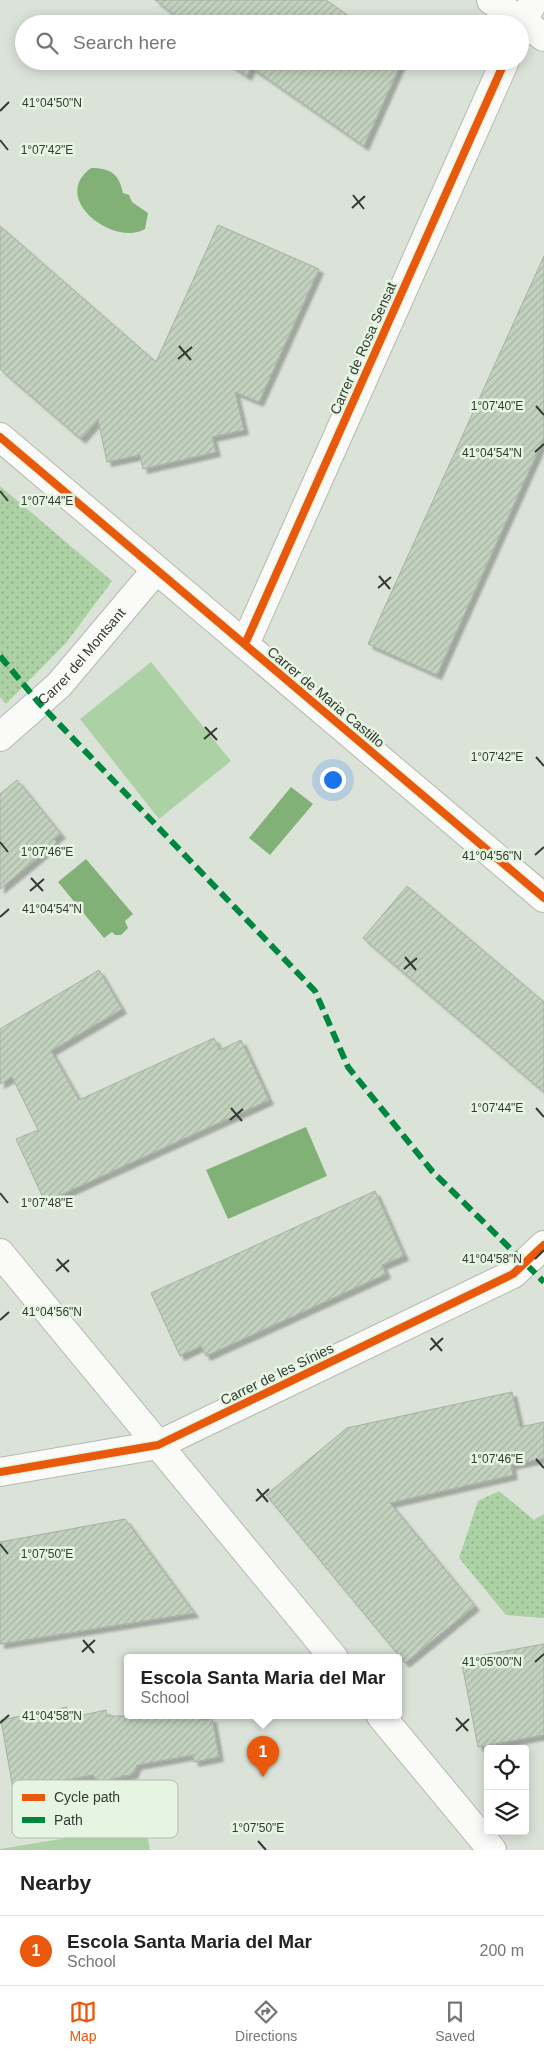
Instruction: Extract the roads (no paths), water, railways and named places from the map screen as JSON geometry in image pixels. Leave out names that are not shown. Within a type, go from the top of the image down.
[{"type":"street","points":[[491,0],[518,15]]},
{"type":"street","points":[[540,0],[544,3]]},
{"type":"street","name":"Carrer de Rosa Sensat","points":[[244,644],[501,70]]},
{"type":"street","name":"Carrer de Maria Castillo","points":[[0,437],[544,898]]},
{"type":"street","name":"Carrer del Montsant","points":[[0,737],[59,685],[156,570]]},
{"type":"street","name":"Carrer de les Sínies","points":[[0,1472],[158,1444],[513,1274],[544,1246]]},
{"type":"street","points":[[0,1253],[331,1654]]},
{"type":"street","points":[[383,1719],[492,1850]]},
{"type":"place","name":"Escola Santa Maria del Mar","points":[[263,1777]]}]
